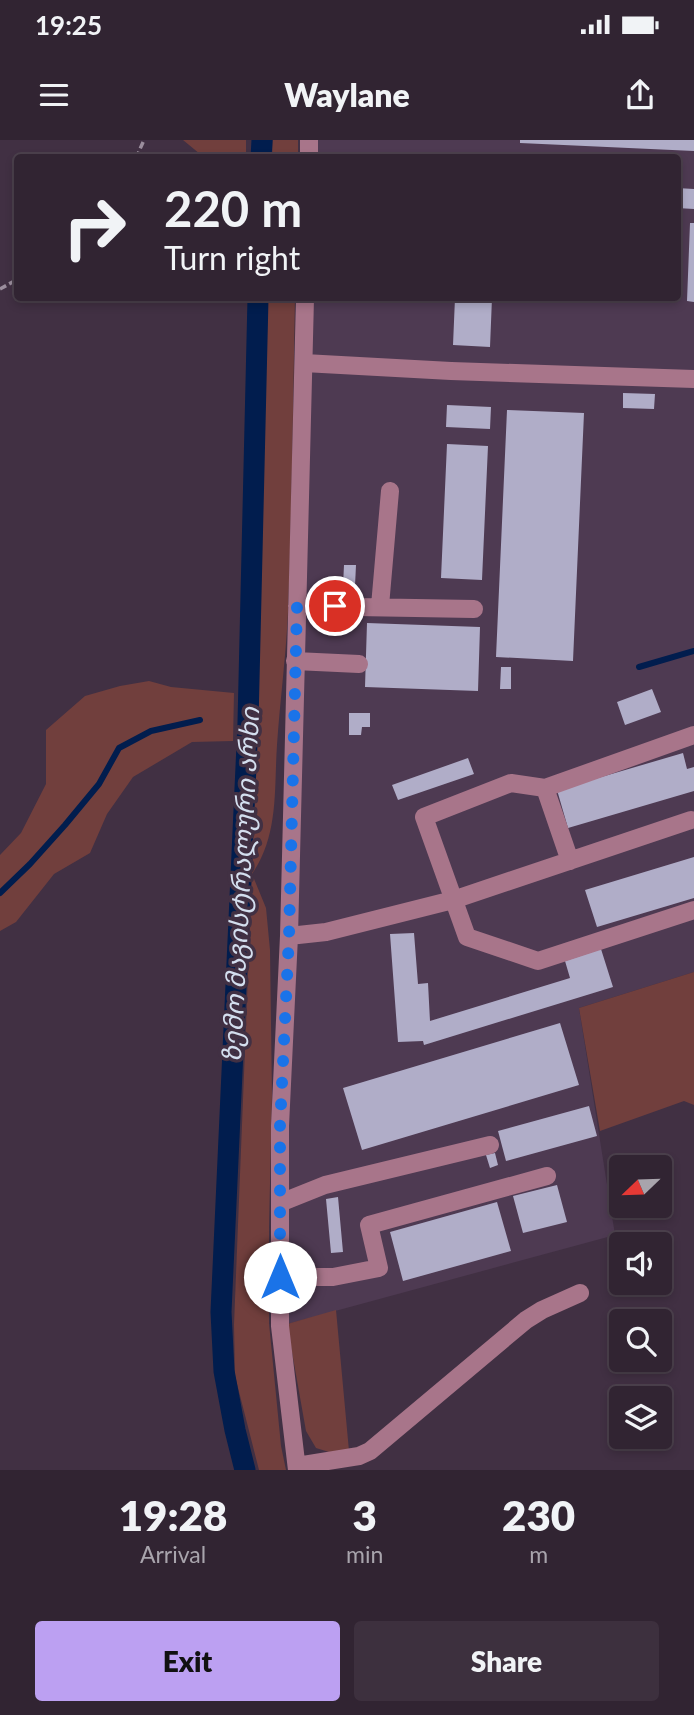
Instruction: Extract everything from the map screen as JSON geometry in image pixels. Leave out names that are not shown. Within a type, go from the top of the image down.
[{"type":"street","points":[[305,301],[289,936],[280,1126],[280,1326],[297,1468],[359,1456],[370,1451],[526,1320],[580,1293]]},
{"type":"street","points":[[304,363],[694,379]]},
{"type":"street","points":[[380,606],[390,491]]},
{"type":"street","points":[[297,606],[474,609]]},
{"type":"street","points":[[295,661],[359,663]]},
{"type":"street","points":[[694,735],[545,788],[511,783],[424,817],[467,937],[538,961],[694,910]]},
{"type":"street","points":[[545,788],[570,861]]},
{"type":"street","points":[[289,936],[326,932],[453,900],[691,820]]},
{"type":"street","points":[[280,1203],[325,1185],[490,1145]]},
{"type":"street","points":[[280,1277],[333,1277],[379,1268],[369,1225],[547,1176]]},
{"type":"shaded area","points":[[183,140],[246,140],[246,154],[200,154]]},
{"type":"shaded area","points":[[273,140],[298,140],[298,154],[272,154]]},
{"type":"shaded area","points":[[309,140],[694,140],[694,972],[579,1008],[609,1197],[609,1218],[612,1218],[615,1232],[609,1232],[609,1237],[280,1326],[305,301],[681,301],[681,154],[309,154]]},
{"type":"shaded area","points":[[268,301],[295,301],[286,645],[274,811],[261,859],[252,874]]},
{"type":"shaded area","points":[[149,681],[171,687],[234,693],[233,741],[192,742],[133,777],[107,814],[90,853],[54,874],[16,922],[0,931],[0,855],[21,833],[46,784],[46,730],[85,696]]},
{"type":"shaded area","points":[[252,874],[266,908],[270,950],[272,1095],[269,1323],[281,1446],[286,1470],[259,1470],[235,1376],[234,1325]]},
{"type":"shaded area","points":[[694,972],[694,1105],[684,1101],[600,1131],[579,1008]]},
{"type":"shaded area","points":[[336,1310],[349,1451],[329,1452],[316,1448],[306,1431],[287,1324]]},
{"type":"building","points":[[520,140],[694,140],[694,151],[520,143]]},
{"type":"building","points":[[681,188],[694,189],[694,209],[681,208]]},
{"type":"building","points":[[690,223],[694,223],[694,302],[687,301]]},
{"type":"building","points":[[455,301],[492,301],[490,347],[453,345]]},
{"type":"building","points":[[623,393],[655,394],[654,409],[623,408]]},
{"type":"building","points":[[447,405],[491,407],[490,429],[446,427]]},
{"type":"building","points":[[507,410],[584,413],[573,661],[496,657]]},
{"type":"building","points":[[447,444],[488,446],[482,580],[441,578]]},
{"type":"building","points":[[344,565],[356,565],[355,586],[343,586]]},
{"type":"building","points":[[367,623],[480,627],[478,691],[365,687]]},
{"type":"building","points":[[501,667],[511,667],[511,689],[500,689]]},
{"type":"building","points":[[652,689],[661,712],[625,725],[617,702]]},
{"type":"building","points":[[349,713],[370,713],[370,727],[362,727],[361,735],[349,735]]},
{"type":"building","points":[[683,753],[687,769],[694,767],[694,791],[568,828],[557,790]]},
{"type":"building","points":[[468,758],[474,774],[398,800],[392,785]]},
{"type":"building","points":[[694,857],[694,898],[597,927],[585,890]]},
{"type":"building","points":[[414,933],[418,984],[428,983],[430,1021],[570,978],[565,961],[601,949],[613,987],[424,1045],[423,1041],[398,1042],[390,934]]},
{"type":"building","points":[[560,1023],[579,1085],[362,1150],[343,1088]]},
{"type":"building","points":[[589,1106],[597,1136],[506,1161],[498,1131]]},
{"type":"building","points":[[495,1153],[498,1165],[490,1168],[486,1155]]},
{"type":"building","points":[[557,1185],[567,1222],[523,1233],[513,1196]]},
{"type":"building","points":[[338,1197],[343,1252],[331,1253],[326,1199]]},
{"type":"building","points":[[497,1202],[511,1251],[403,1281],[390,1232]]},
{"type":"waterway","name":"ზემო მაგისტრალური არხი","points":[[261,154],[262,140]]},
{"type":"waterway","name":"ზემო მაგისტრალური არხი","points":[[245,1470],[224,1371],[221,1312],[248,723],[258,301]]},
{"type":"waterway","points":[[639,667],[694,651]]},
{"type":"waterway","points":[[0,893],[30,864],[99,784],[119,748],[151,731],[200,720]]},
{"type":"route","points":[[280,1277],[280,1126],[289,936],[297,606],[335,606]]}]
